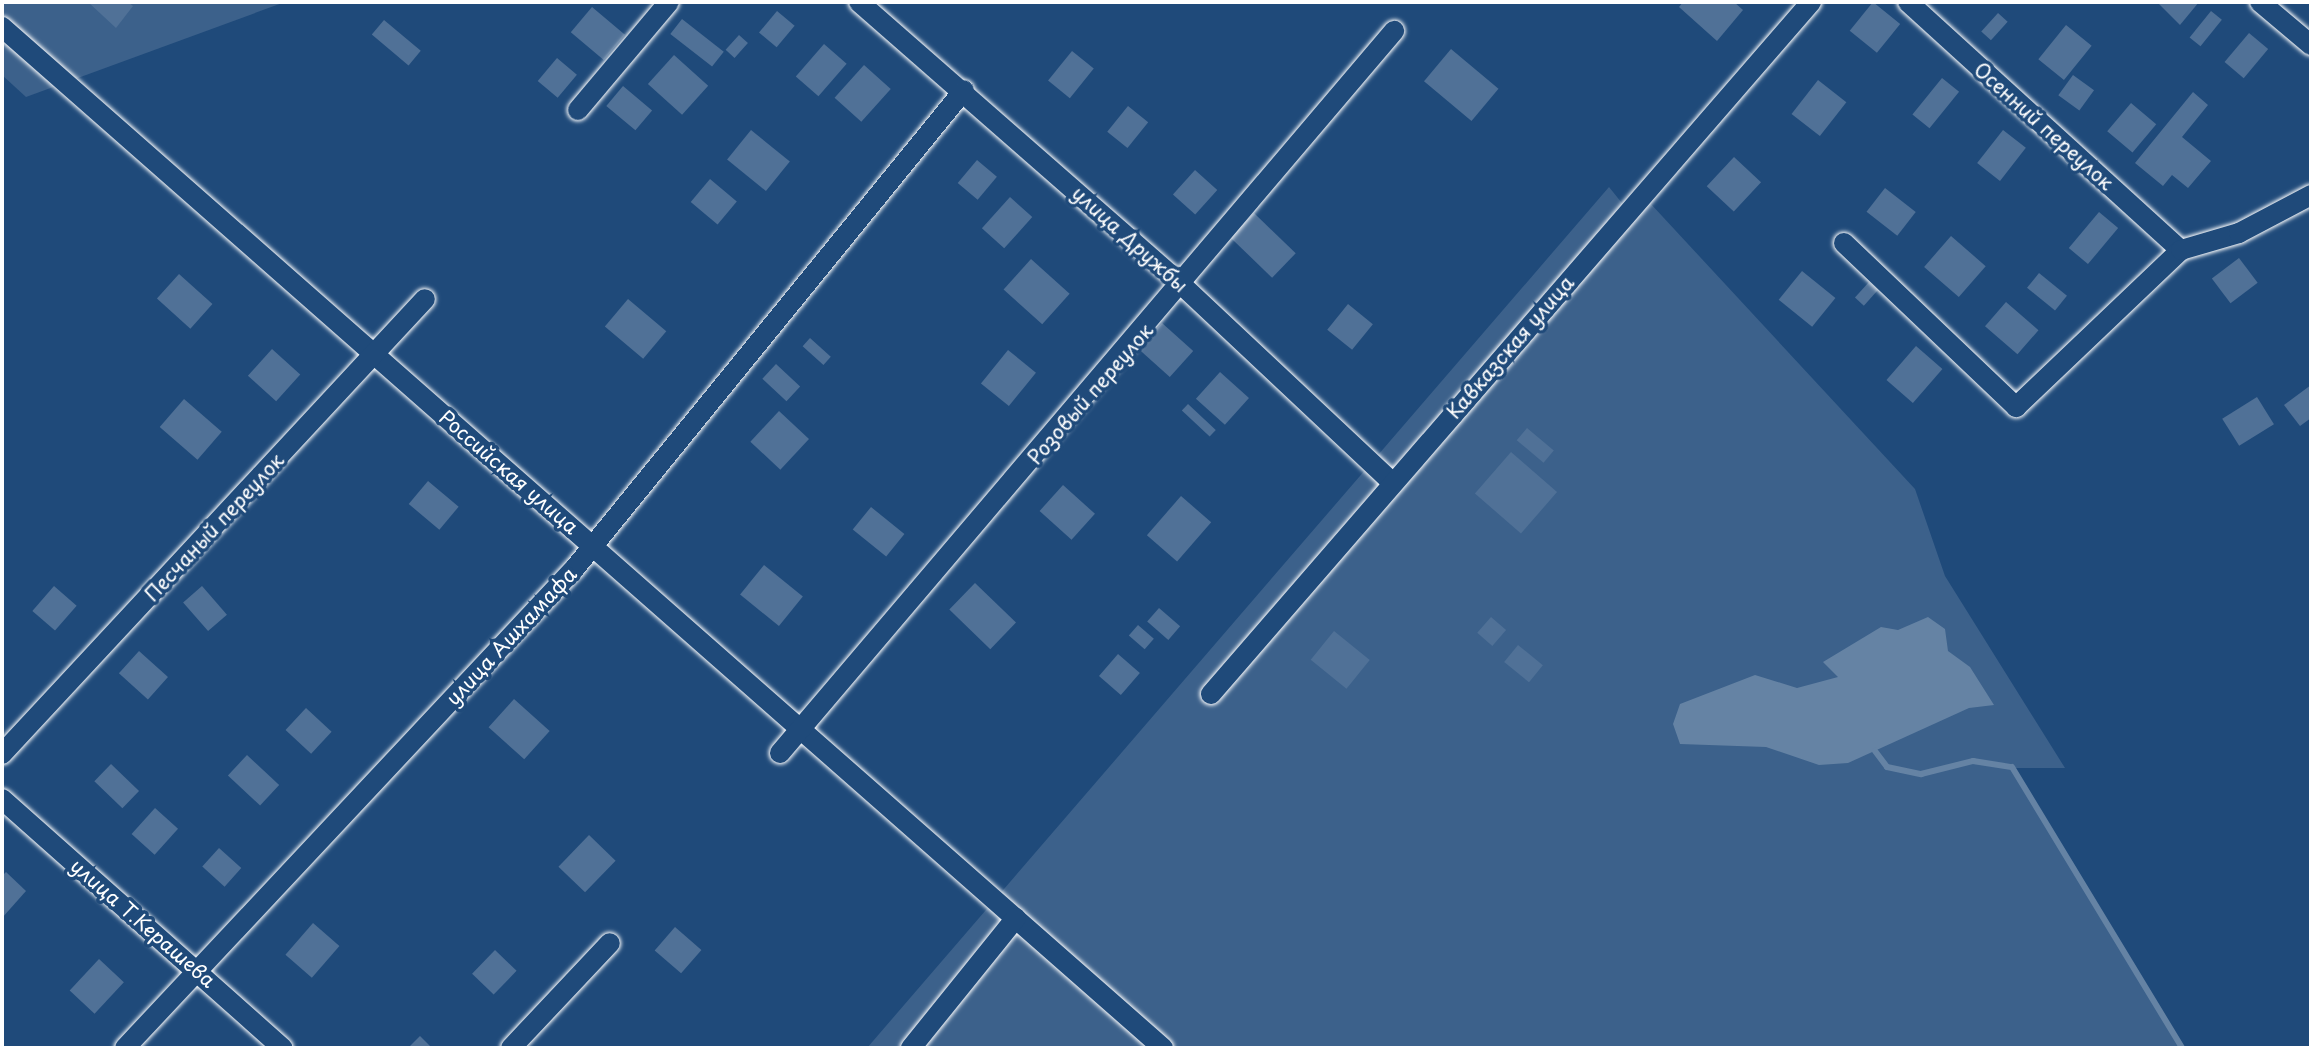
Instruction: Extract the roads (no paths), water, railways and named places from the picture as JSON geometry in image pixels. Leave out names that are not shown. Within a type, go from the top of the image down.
[{"type":"street","points":[[578,110],[669,2]]},
{"type":"street","name":"улица Дружбы","points":[[859,2],[964,90],[1183,286],[1393,483]]},
{"type":"street","name":"Кавказcкая улица","points":[[1211,694],[1811,2]]},
{"type":"street","name":"Осенний переулок","points":[[1908,2],[2181,250]]},
{"type":"street","points":[[2260,2],[2311,45]]},
{"type":"street","name":"Российская улица","points":[[2,27],[1163,1048]]},
{"type":"street","name":"Розовый переулок","points":[[780,753],[1183,286],[1394,31]]},
{"type":"street","name":"улица Ашхамафа","points":[[125,1048],[593,546],[964,90]]},
{"type":"street","points":[[1844,243],[2016,407],[2181,250],[2239,233],[2311,195]]},
{"type":"street","name":"Песчаный переулок","points":[[2,754],[425,299]]},
{"type":"street","name":"улица Т.Керашева","points":[[2,799],[282,1048]]},
{"type":"street","points":[[911,1048],[1016,918]]},
{"type":"street","points":[[511,1048],[610,943]]},
{"type":"waterway","points":[[1875,751],[1887,767],[1921,774],[1973,761],[2012,767],[2182,1048]]}]
